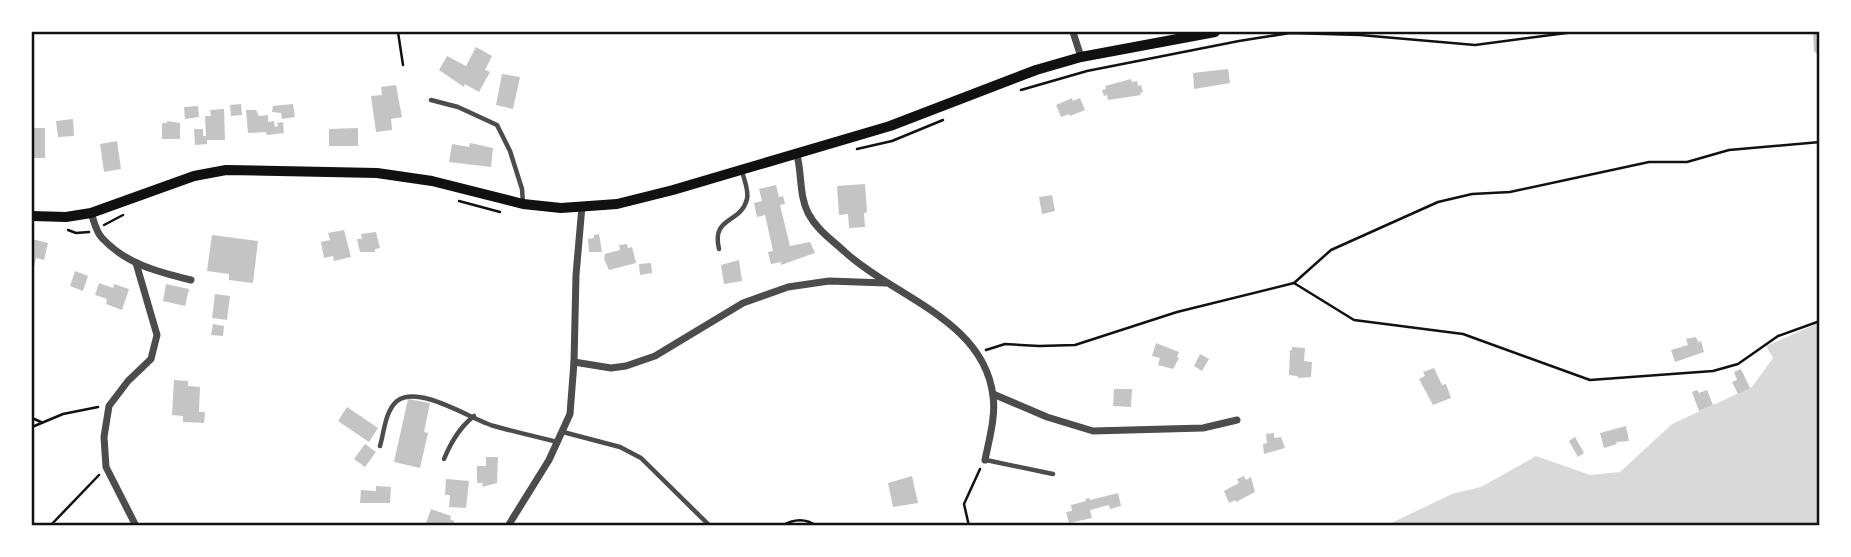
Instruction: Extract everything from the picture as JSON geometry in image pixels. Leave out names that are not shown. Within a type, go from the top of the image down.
[{"type":"main road","points":[[32,216],[65,217],[91,213],[194,176],[226,170],[398,175],[523,204],[561,208],[617,204],[797,155],[890,126],[1036,70],[1080,57],[1215,32]]},
{"type":"street","points":[[1073,32],[1080,57]]},
{"type":"street","points":[[797,155],[805,206],[817,226],[851,258],[956,329],[979,353],[993,394],[993,415],[985,460]]},
{"type":"street","points":[[508,526],[559,442],[570,414],[582,206]]},
{"type":"street","points":[[91,213],[100,237],[136,263],[149,270],[191,280]]},
{"type":"street","points":[[136,263],[157,335],[151,359],[128,381],[109,405],[104,437],[106,467],[136,526]]},
{"type":"street","points":[[574,362],[611,368],[626,366],[708,326],[743,303],[788,287],[829,281],[889,283]]},
{"type":"street","points":[[993,394],[1047,418],[1093,431],[1203,428],[1237,420]]},
{"type":"lane","points":[[431,100],[458,107],[497,125],[517,169],[523,204]]},
{"type":"lane","points":[[719,248],[717,239],[720,227],[743,208],[747,200],[742,170]]},
{"type":"lane","points":[[380,446],[389,414],[396,402],[407,396],[428,399],[491,425],[559,442]]},
{"type":"lane","points":[[444,459],[453,439],[474,416]]},
{"type":"lane","points":[[563,432],[620,447],[641,458],[710,526]]},
{"type":"lane","points":[[985,460],[1053,474]]},
{"type":"path","points":[[398,32],[403,65]]},
{"type":"path","points":[[1015,92],[1087,71],[1290,33],[1475,45],[1574,32]]},
{"type":"path","points":[[857,149],[892,142],[954,115]]},
{"type":"path","points":[[979,353],[1005,344],[1075,345],[1177,312],[1294,283],[1331,250],[1438,202],[1472,194],[1510,192],[1649,162],[1687,162],[1729,150],[1819,142]]},
{"type":"path","points":[[453,200],[501,212]]},
{"type":"path","points":[[64,228],[86,234],[127,213]]},
{"type":"path","points":[[1294,283],[1354,320],[1463,334],[1590,380],[1713,371],[1738,364],[1778,336],[1819,321]]},
{"type":"path","points":[[32,428],[63,414],[109,405]]},
{"type":"path","points":[[32,418],[41,422]]},
{"type":"path","points":[[969,526],[964,504],[985,460]]},
{"type":"path","points":[[50,526],[106,467]]},
{"type":"path","points":[[781,526],[789,520],[801,520],[817,526]]},
{"type":"shaded area","points":[[1819,323],[1819,525],[1385,526],[1452,494],[1481,487],[1536,456],[1590,475],[1620,472],[1672,424],[1752,387],[1773,358],[1766,346]]},
{"type":"building","points":[[1813,33],[1820,33],[1820,57],[1814,51]]},
{"type":"building","points":[[476,47],[492,56],[485,70],[490,72],[479,92],[465,84],[464,87],[439,70],[447,56],[466,66]]},
{"type":"building","points":[[1228,69],[1230,83],[1194,89],[1193,73]]},
{"type":"building","points":[[502,74],[520,77],[513,109],[496,105]]},
{"type":"building","points":[[1131,79],[1132,82],[1137,81],[1138,86],[1141,85],[1141,95],[1108,100],[1107,95],[1104,96],[1102,90],[1106,89],[1105,86]]},
{"type":"building","points":[[396,85],[402,117],[391,119],[392,130],[376,132],[371,96],[382,95],[381,87]]},
{"type":"building","points":[[1072,98],[1073,101],[1080,98],[1085,110],[1061,117],[1056,105]]},
{"type":"building","points":[[241,104],[242,115],[231,116],[230,105]]},
{"type":"building","points":[[293,104],[295,117],[282,119],[281,113],[272,112],[273,106]]},
{"type":"building","points":[[198,106],[199,117],[185,119],[184,107]]},
{"type":"building","points":[[224,109],[225,140],[207,140],[207,144],[195,145],[194,129],[203,129],[203,136],[206,136],[205,116],[211,116],[210,110]]},
{"type":"building","points":[[246,110],[256,110],[259,116],[268,115],[268,122],[274,121],[275,127],[278,126],[277,123],[283,122],[284,133],[248,133]]},
{"type":"building","points":[[73,119],[74,136],[58,137],[56,121]]},
{"type":"building","points":[[162,123],[180,123],[180,139],[162,139]]},
{"type":"building","points":[[32,128],[45,128],[45,158],[32,158]]},
{"type":"building","points":[[358,128],[358,146],[329,146],[329,129]]},
{"type":"building","points":[[117,141],[121,169],[104,172],[100,144]]},
{"type":"building","points":[[470,143],[493,148],[491,167],[449,162],[452,144],[469,147]]},
{"type":"building","points":[[865,184],[865,227],[849,228],[848,214],[839,215],[837,186]]},
{"type":"building","points":[[776,185],[779,197],[783,196],[785,204],[780,205],[790,246],[810,242],[815,253],[781,265],[781,262],[771,264],[768,252],[773,251],[765,215],[757,217],[754,203],[762,201],[759,189]]},
{"type":"building","points":[[1052,195],[1055,211],[1042,214],[1039,197]]},
{"type":"building","points":[[344,230],[351,257],[334,261],[333,256],[324,258],[321,242],[330,240],[328,233]]},
{"type":"building","points":[[376,232],[380,248],[375,249],[375,252],[360,252],[357,239],[362,239],[361,234]]},
{"type":"building","points":[[599,234],[602,252],[589,252],[588,239]]},
{"type":"building","points":[[212,235],[258,241],[253,283],[229,280],[229,274],[207,271]]},
{"type":"building","points":[[32,239],[48,243],[44,260],[36,258],[34,268],[32,267]]},
{"type":"building","points":[[627,244],[628,248],[632,247],[636,263],[609,270],[604,259],[605,254],[620,250],[619,245]]},
{"type":"building","points":[[739,260],[742,281],[724,284],[721,265]]},
{"type":"building","points":[[651,263],[652,273],[640,275],[639,264]]},
{"type":"building","points":[[75,271],[88,276],[83,291],[70,286]]},
{"type":"building","points":[[99,283],[113,288],[114,284],[129,289],[122,310],[106,304],[107,299],[95,295]]},
{"type":"building","points":[[166,284],[189,289],[185,306],[163,301]]},
{"type":"building","points":[[215,294],[230,296],[227,320],[212,318]]},
{"type":"building","points":[[213,324],[224,326],[223,336],[211,335]]},
{"type":"building","points":[[1696,337],[1698,342],[1701,341],[1704,352],[1675,362],[1671,350],[1688,345],[1686,339]]},
{"type":"building","points":[[1156,343],[1179,352],[1173,369],[1158,365],[1160,358],[1152,356]]},
{"type":"building","points":[[1292,347],[1305,348],[1304,361],[1312,362],[1311,377],[1298,378],[1289,375]]},
{"type":"building","points":[[1200,354],[1209,359],[1202,371],[1194,366]]},
{"type":"building","points":[[1434,368],[1442,385],[1446,384],[1451,398],[1433,405],[1419,379],[1425,376],[1423,372]]},
{"type":"building","points":[[1741,369],[1750,388],[1738,394],[1732,382],[1737,380],[1734,372]]},
{"type":"building","points":[[174,380],[188,381],[188,386],[200,387],[199,412],[205,412],[204,423],[183,422],[183,416],[172,415]]},
{"type":"building","points":[[1114,389],[1132,389],[1131,407],[1113,406]]},
{"type":"building","points":[[1697,390],[1699,393],[1707,390],[1713,405],[1699,411],[1692,392]]},
{"type":"building","points":[[408,399],[430,403],[424,432],[428,433],[420,468],[394,462]]},
{"type":"building","points":[[347,407],[378,428],[369,442],[338,421]]},
{"type":"building","points":[[1626,426],[1629,441],[1616,442],[1617,444],[1604,448],[1600,433]]},
{"type":"building","points":[[1274,433],[1274,438],[1281,437],[1285,448],[1264,454],[1266,434]]},
{"type":"building","points":[[1575,437],[1584,453],[1578,457],[1569,441]]},
{"type":"building","points":[[365,444],[376,452],[365,467],[354,459]]},
{"type":"building","points":[[486,457],[498,457],[497,483],[482,487],[483,483],[477,483],[477,466],[486,466]]},
{"type":"building","points":[[912,476],[918,503],[893,507],[888,483]]},
{"type":"building","points":[[1244,476],[1246,480],[1251,477],[1255,492],[1229,503],[1224,491],[1239,483],[1237,479]]},
{"type":"building","points":[[446,479],[469,481],[466,508],[449,507],[450,495],[445,495]]},
{"type":"building","points":[[376,486],[391,487],[390,503],[360,503],[361,490],[376,491]]},
{"type":"building","points":[[1118,493],[1121,506],[1110,509],[1109,505],[1090,510],[1092,518],[1069,523],[1066,512],[1072,511],[1071,505],[1086,501],[1085,499]]},
{"type":"building","points":[[431,509],[451,516],[453,526],[425,526]]}]
